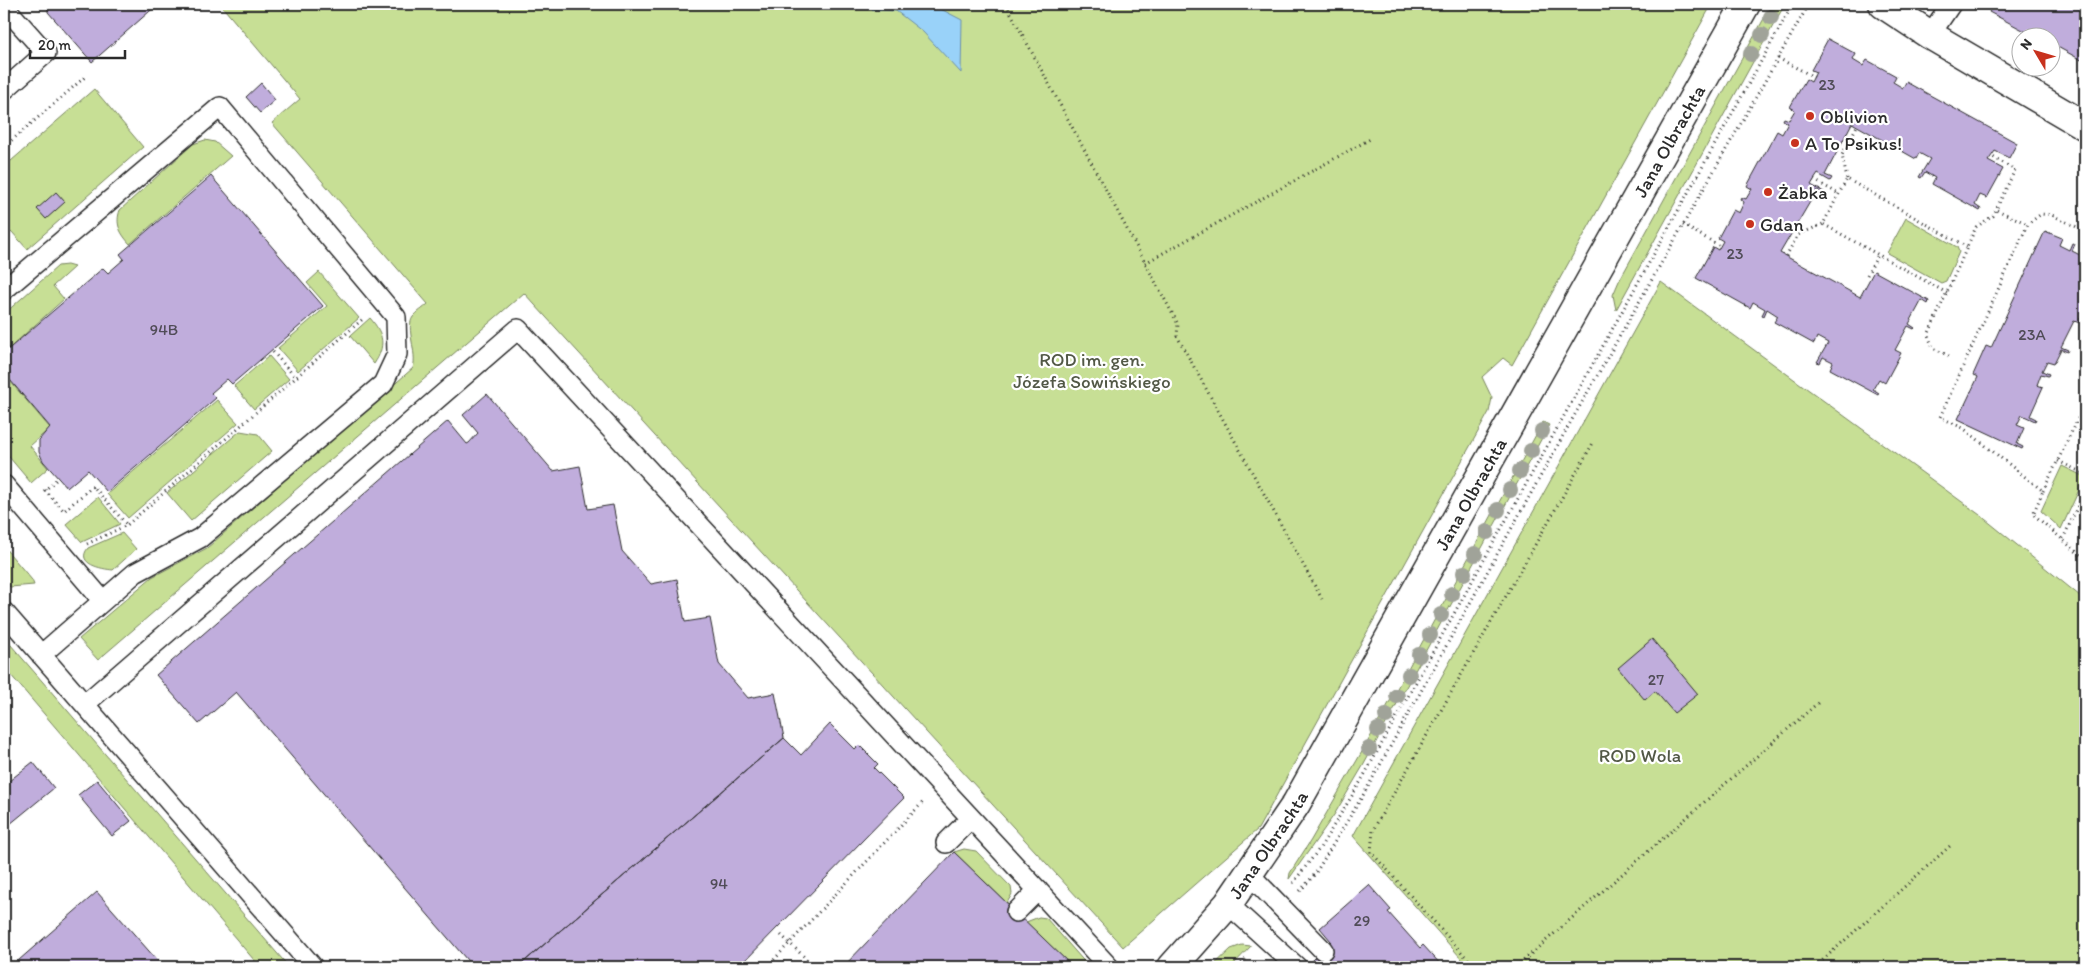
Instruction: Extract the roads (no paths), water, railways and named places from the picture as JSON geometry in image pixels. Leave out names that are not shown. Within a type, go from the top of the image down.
[{"type":"street","name":"Jana Olbrachta","points":[[1172,967],[1228,904],[1250,875],[1296,804],[1746,4]]},
{"type":"street","points":[[1883,4],[1930,35],[2085,126]]},
{"type":"lane","points":[[1930,35],[1950,4]]},
{"type":"lane","points":[[4,6],[46,53],[4,90]]},
{"type":"lane","points":[[4,290],[220,106],[396,317],[397,354],[383,384],[200,538],[134,573],[41,655]]},
{"type":"lane","points":[[85,704],[518,328],[1109,967]]},
{"type":"lane","points":[[4,485],[103,601]]},
{"type":"lane","points":[[4,612],[313,967]]},
{"type":"lane","points":[[946,843],[971,818]]},
{"type":"lane","points":[[1250,875],[1323,950]]},
{"type":"lane","points":[[1016,912],[1038,890]]},
{"type":"lane","points":[[1228,904],[1297,967]]},
{"type":"water","points":[[793,4],[931,4],[962,20],[961,73],[923,32],[896,11]]},
{"type":"place","name":"Oblivion","points":[[1810,116]]},
{"type":"place","name":"A To Psikus!","points":[[1795,143]]},
{"type":"place","name":"Żabka","points":[[1768,192]]},
{"type":"place","name":"Gdan","points":[[1750,224]]},
{"type":"park label","name":"ROD im. gen. Józefa Sowińskiego","points":[[1092,370]]},
{"type":"park label","name":"ROD Wola","points":[[1640,755]]}]
